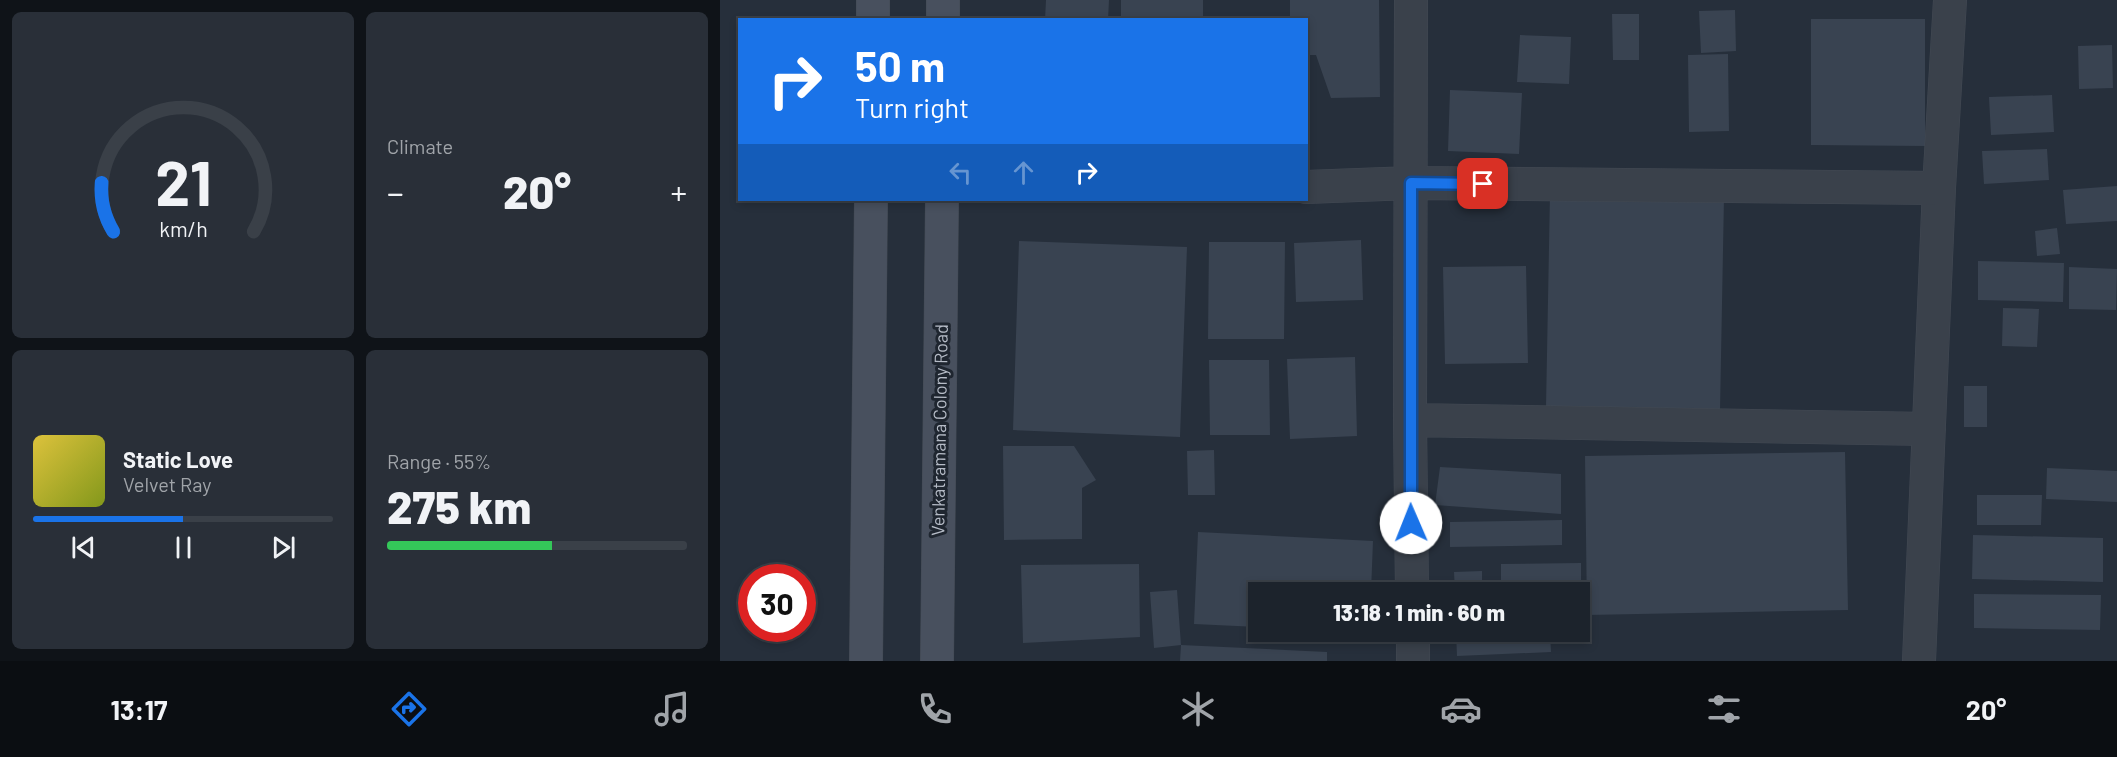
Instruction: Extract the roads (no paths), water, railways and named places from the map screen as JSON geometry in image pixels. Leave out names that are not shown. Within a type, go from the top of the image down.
[{"type":"main road","points":[[873,0],[873,18]]},
{"type":"main road","points":[[943,0],[943,18]]},
{"type":"main road","points":[[866,661],[871,201]]},
{"type":"main road","name":"Venkatramana Colony Road","points":[[936,661],[942,201]]},
{"type":"street","points":[[1412,0],[1410,420],[1412,582]]},
{"type":"street","points":[[1919,661],[1939,188],[1950,0]]},
{"type":"street","points":[[1308,187],[1411,183],[1939,188]]},
{"type":"street","points":[[1410,420],[1929,429]]},
{"type":"street","points":[[1413,642],[1413,661]]}]
